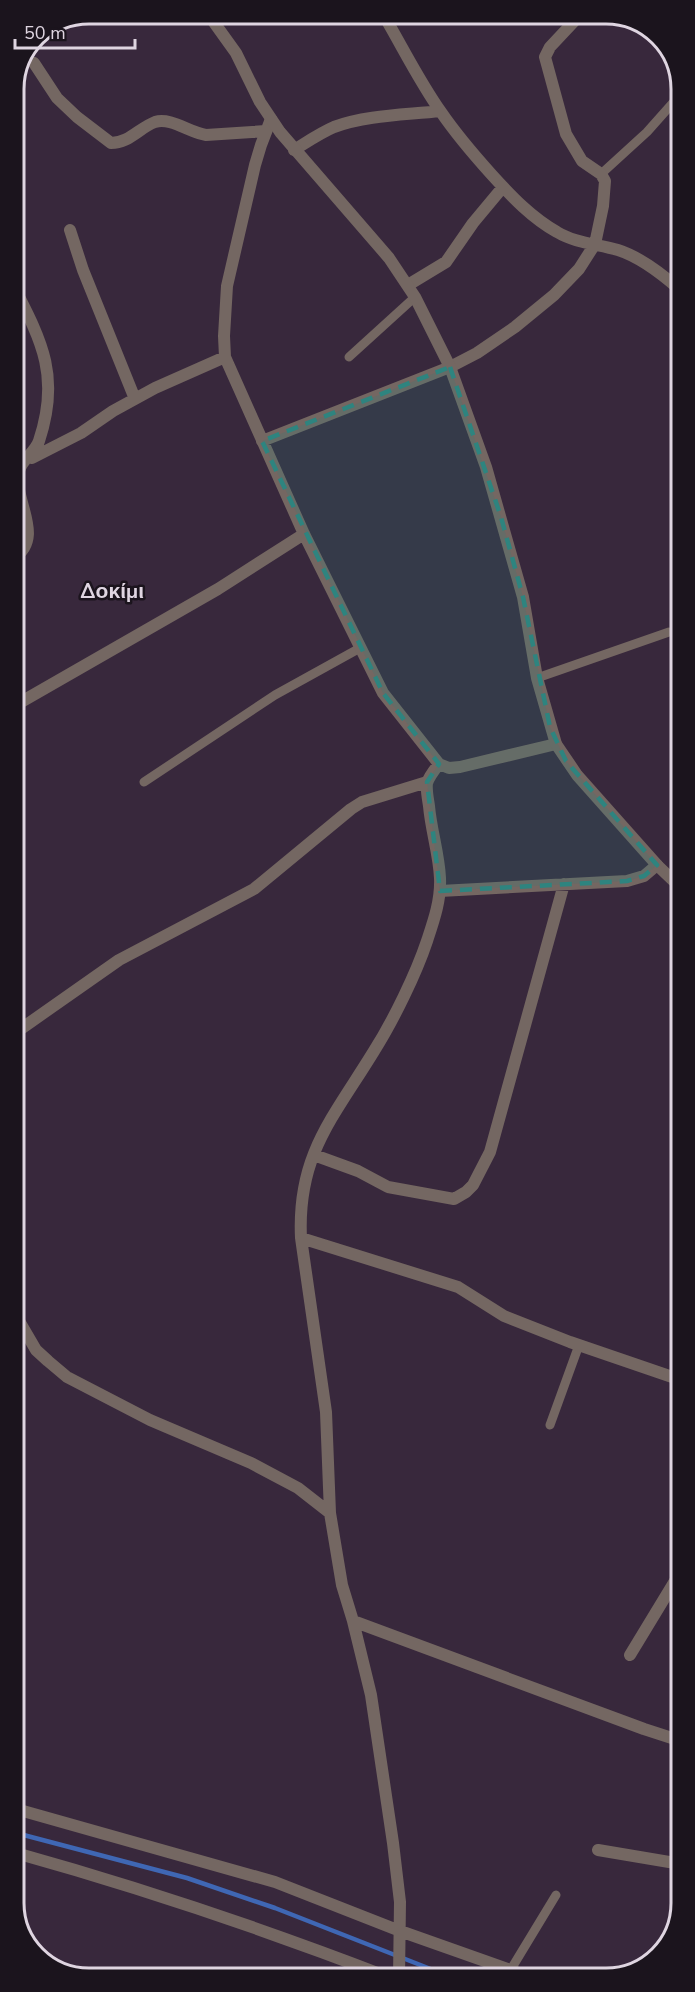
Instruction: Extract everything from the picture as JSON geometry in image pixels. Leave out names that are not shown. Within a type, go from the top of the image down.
[{"type":"street","points":[[215,24],[236,53],[268,125],[294,150],[389,258],[415,297],[450,367],[486,467],[523,597],[537,678],[556,744],[577,775],[671,878]]},
{"type":"street","points":[[389,24],[440,111],[502,187],[537,219],[560,234],[626,253],[671,283]]},
{"type":"street","points":[[262,441],[450,367],[515,327],[554,295],[579,269],[595,244],[606,185],[601,174],[582,161],[566,134],[545,57],[550,47],[572,24]]},
{"type":"street","points":[[34,63],[57,98],[111,143],[125,141],[156,122],[168,122],[206,135],[268,125]]},
{"type":"street","points":[[294,150],[335,127],[367,119],[440,111]]},
{"type":"street","points":[[268,125],[255,165],[227,286],[225,357],[304,534],[383,693],[439,764],[454,768],[556,744]]},
{"type":"street","points":[[408,285],[446,262],[502,187]]},
{"type":"street","points":[[69,230],[82,270],[135,399]]},
{"type":"street","points":[[24,310],[46,360],[50,383],[49,405],[38,444],[24,458]]},
{"type":"street","points":[[24,461],[81,433],[135,399],[225,357]]},
{"type":"street","points":[[24,511],[28,533],[24,547]]},
{"type":"street","points":[[24,701],[218,589],[304,534]]},
{"type":"street","points":[[399,1968],[400,1902],[371,1695],[342,1585],[330,1513],[326,1412],[302,1238],[302,1198],[306,1175],[321,1135],[375,1050],[406,989],[434,921],[440,878],[427,782],[439,764]]},
{"type":"street","points":[[24,1027],[119,960],[254,889],[362,802],[427,782]]},
{"type":"street","points":[[440,891],[631,880],[644,876],[657,865]]},
{"type":"street","points":[[314,1155],[358,1171],[388,1187],[454,1199],[466,1192],[482,1169],[490,1152],[564,884]]},
{"type":"street","points":[[302,1238],[458,1287],[504,1316],[671,1377]]},
{"type":"street","points":[[24,1329],[36,1350],[67,1377],[150,1420],[251,1463],[298,1488],[330,1513]]},
{"type":"street","points":[[630,1656],[671,1592]]},
{"type":"street","points":[[353,1621],[671,1738]]},
{"type":"street","points":[[24,1811],[275,1882],[502,1968]]},
{"type":"street","points":[[598,1850],[671,1862]]},
{"type":"street","points":[[24,1855],[100,1877],[283,1938],[364,1968]]},
{"type":"lane","points":[[601,174],[647,132],[671,105]]},
{"type":"lane","points":[[349,357],[415,297]]},
{"type":"lane","points":[[537,678],[669,632]]},
{"type":"lane","points":[[144,782],[275,695],[360,648]]},
{"type":"lane","points":[[550,1425],[579,1345]]},
{"type":"lane","points":[[512,1968],[556,1895]]},
{"type":"highlighted area","points":[[450,367],[501,517],[523,597],[550,727],[566,761],[657,865],[644,876],[627,881],[440,891],[427,782],[439,764],[383,693],[262,441]]},
{"type":"waterway","points":[[24,1835],[187,1878],[275,1908],[428,1968]]},
{"type":"district","name":"Δοκίμι","points":[[112,591]]}]
